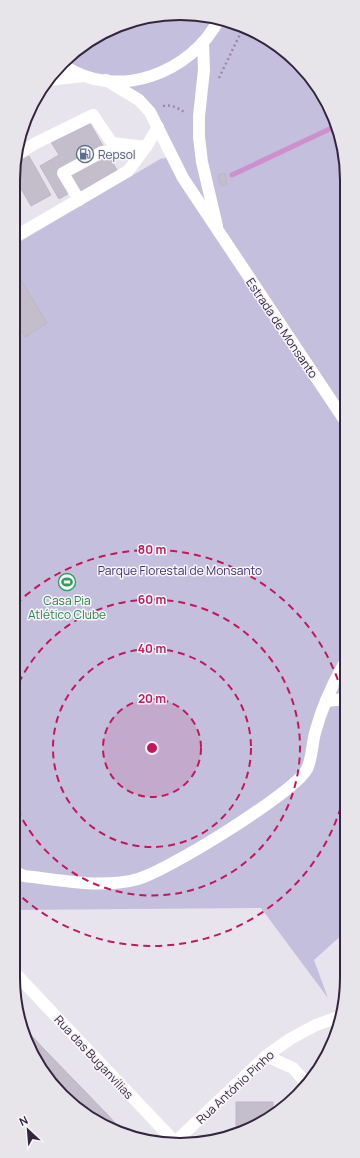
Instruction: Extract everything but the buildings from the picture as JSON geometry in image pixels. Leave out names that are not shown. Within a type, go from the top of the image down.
[{"type":"street","points":[[67,67],[86,76],[106,80],[128,81],[149,77],[169,70],[187,59],[203,44],[216,24]]},
{"type":"street","name":"Estrada de Monsanto","points":[[203,44],[204,70],[199,116],[199,136],[202,162],[220,235]]},
{"type":"street","points":[[56,79],[86,76]]},
{"type":"street","name":"Estrada de Monsanto","points":[[106,80],[140,100],[158,127],[167,149],[183,178],[340,414]]},
{"type":"street","points":[[23,151],[93,115],[112,143],[146,147]]},
{"type":"street","points":[[20,234],[128,171],[146,147],[158,127]]},
{"type":"street","points":[[79,200],[63,173],[102,152],[146,147]]},
{"type":"street","points":[[20,874],[24,876],[105,883],[139,879],[183,858],[286,790],[307,769],[315,732],[340,673]]},
{"type":"street","points":[[327,701],[340,699]]},
{"type":"street","name":"Rua das Buganvílias","points":[[20,978],[171,1138]]},
{"type":"street","name":"Rua António Pinho","points":[[179,1138],[266,1056],[290,1039],[316,1025],[335,1018]]},
{"type":"street","points":[[266,1056],[293,1068],[303,1080]]},
{"type":"green space","name":"Parque Florestal de Monsanto","points":[[190,20],[221,25],[260,41],[293,67],[319,100],[335,139],[340,170],[340,937],[314,960],[328,998],[261,908],[20,910],[20,242],[162,158],[163,159],[172,154],[139,94],[66,68],[83,53],[100,41],[139,25],[159,21]]},
{"type":"waterway","points":[[232,175],[332,128]]},
{"type":"place","name":"Repsol","points":[[85,154]]},
{"type":"place","name":"Casa Pia Atlético Clube","points":[[67,582]]}]
